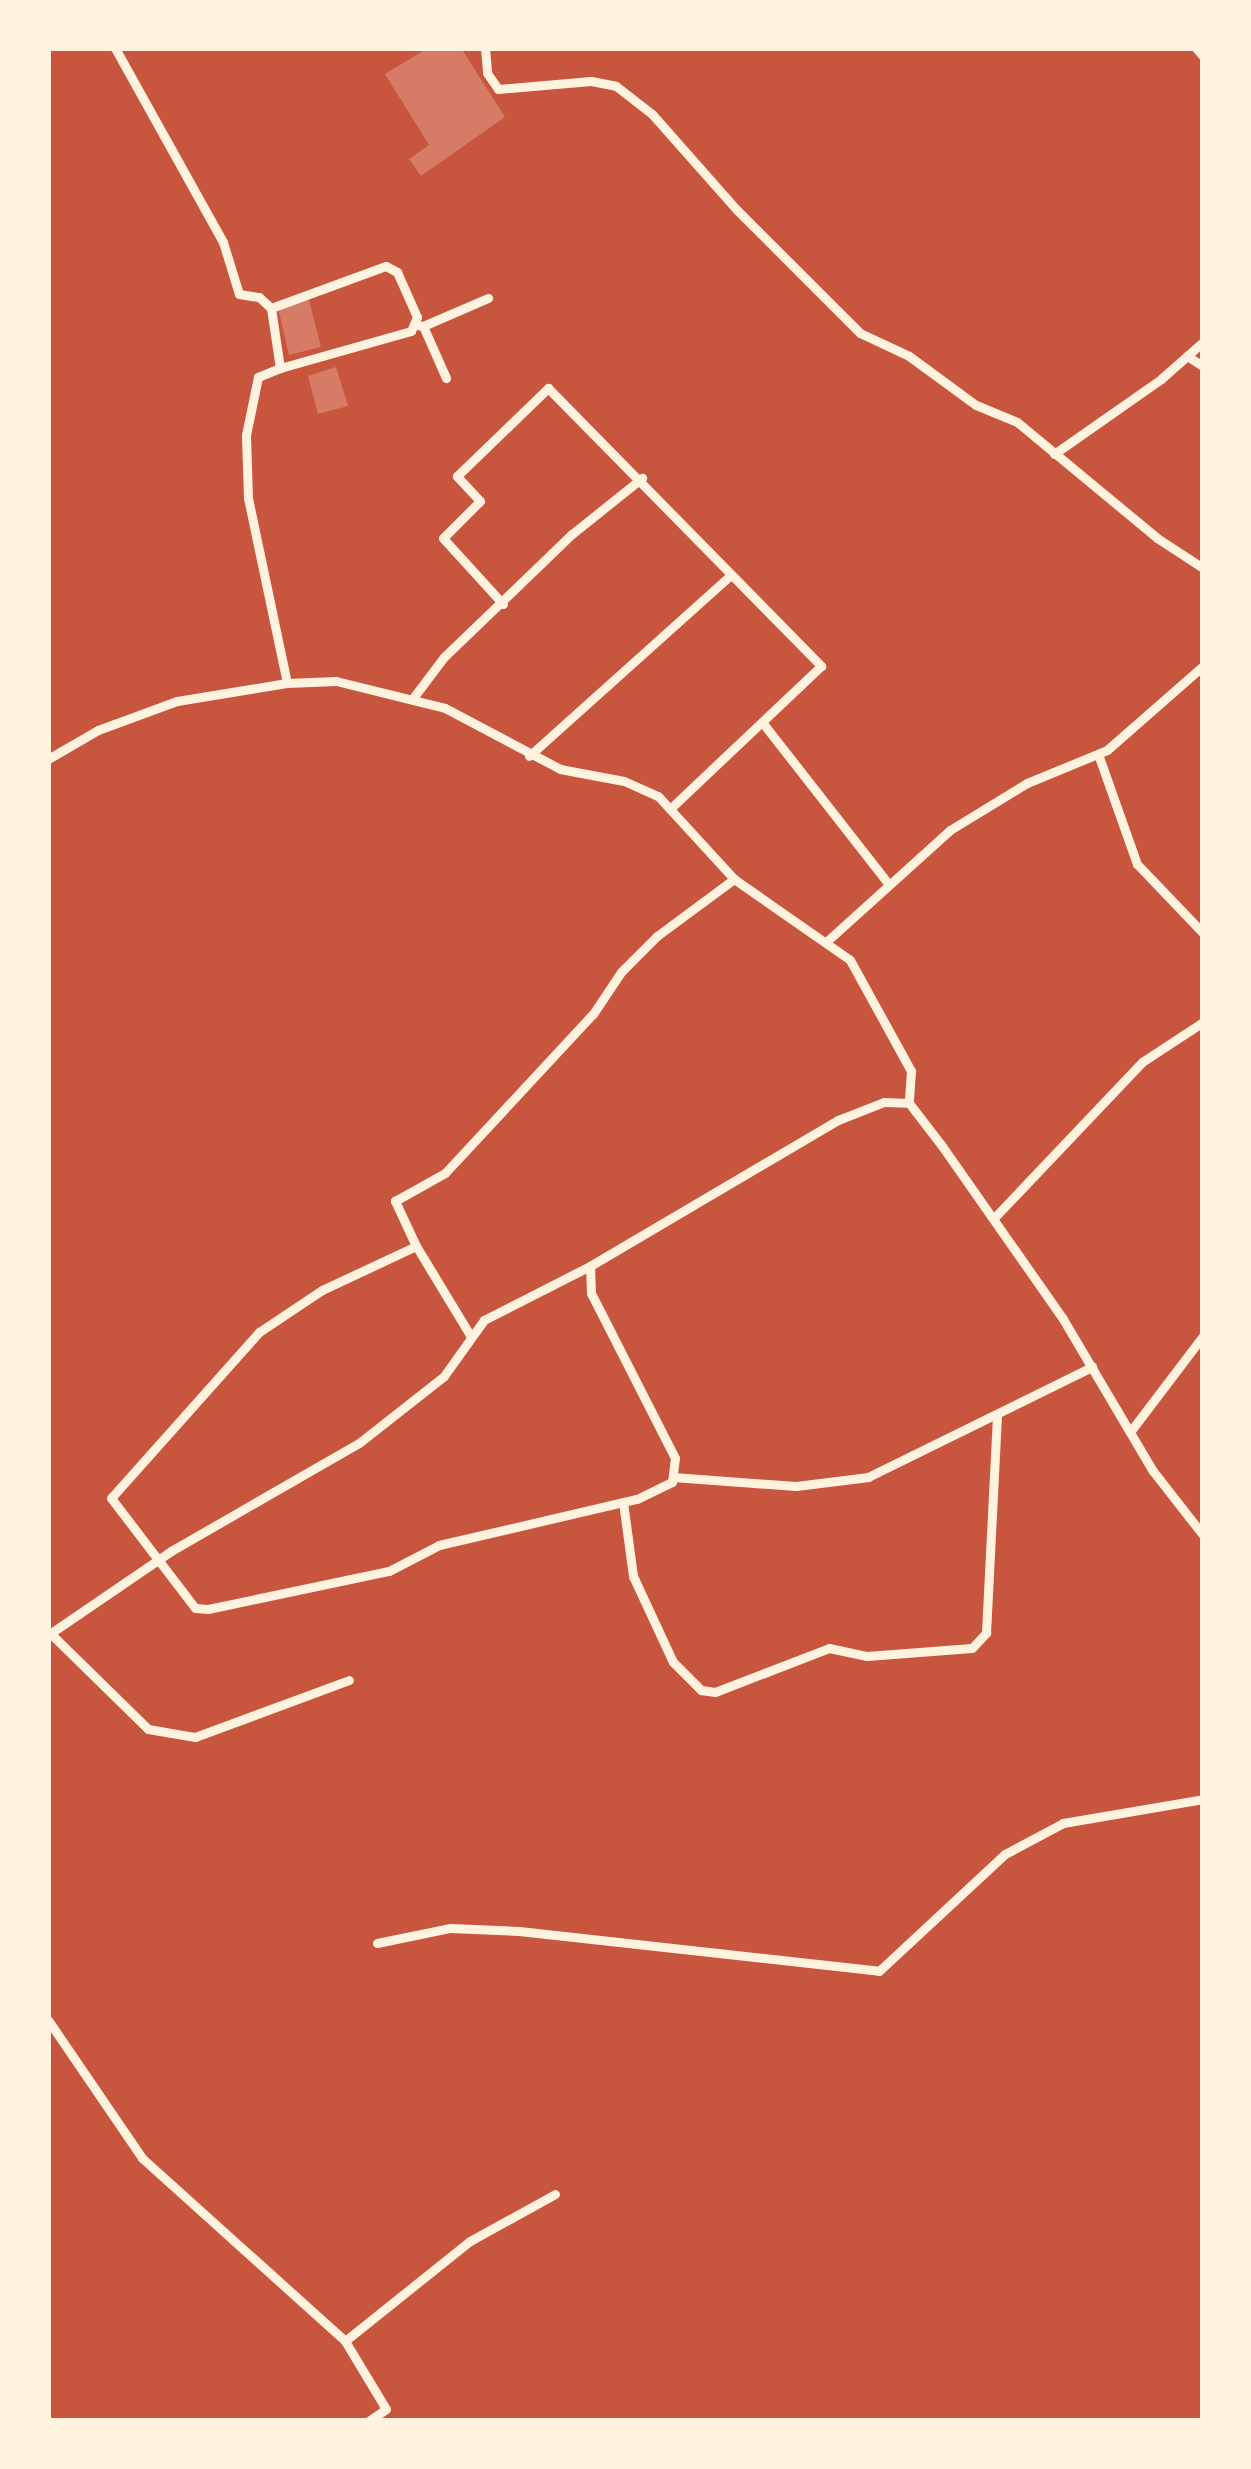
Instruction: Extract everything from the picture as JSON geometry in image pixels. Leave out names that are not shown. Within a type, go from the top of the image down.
[{"type":"street","points":[[115,48],[223,242],[239,294],[259,297],[271,308],[280,368]]},
{"type":"street","points":[[485,48],[488,73],[498,89],[591,81],[616,86],[652,114],[736,210],[860,332],[909,356],[976,405],[1017,422],[1203,568]]},
{"type":"street","points":[[1196,48],[1203,56]]},
{"type":"street","points":[[271,308],[386,266],[398,272],[418,325],[446,378]]},
{"type":"street","points":[[287,683],[248,498],[247,456],[258,377],[411,332],[488,298]]},
{"type":"street","points":[[1054,454],[1203,342]]},
{"type":"street","points":[[1187,356],[1203,366]]},
{"type":"street","points":[[503,604],[443,538],[479,501],[457,476],[548,388],[642,478],[820,666],[670,809]]},
{"type":"street","points":[[412,698],[444,657],[572,534],[642,478]]},
{"type":"street","points":[[529,756],[731,575]]},
{"type":"street","points":[[826,943],[950,830],[1027,784],[1098,754],[1203,666]]},
{"type":"street","points":[[48,759],[98,730],[177,700],[287,683],[336,682],[445,708],[560,769],[624,781],[658,796],[734,879],[850,960],[911,1071],[909,1103],[994,1218],[1130,1432],[1203,1535]]},
{"type":"street","points":[[761,722],[888,883]]},
{"type":"street","points":[[1098,754],[1137,864],[1203,933]]},
{"type":"street","points":[[470,1335],[394,1201],[445,1173],[593,1014],[599,999],[645,948],[734,879]]},
{"type":"street","points":[[994,1218],[1142,1061],[1203,1022]]},
{"type":"street","points":[[1189,1035],[1203,1042]]},
{"type":"street","points":[[349,1680],[195,1737],[148,1729],[49,1633],[155,1562],[359,1444],[444,1376],[470,1335],[520,1298],[590,1266],[838,1120],[884,1102],[909,1103]]},
{"type":"street","points":[[416,1246],[322,1290],[259,1333],[111,1498],[194,1608],[389,1571],[439,1545],[623,1502],[673,1477],[796,1486],[868,1477],[1092,1367]]},
{"type":"street","points":[[590,1266],[591,1293],[675,1458],[673,1477]]},
{"type":"street","points":[[1130,1432],[1203,1336]]},
{"type":"street","points":[[623,1502],[633,1576],[673,1662],[701,1690],[715,1692],[829,1648],[867,1656],[972,1648],[986,1633],[997,1416]]},
{"type":"street","points":[[377,1943],[449,1928],[520,1931],[879,1971],[950,1899],[1005,1854],[1063,1822],[1203,1799]]},
{"type":"street","points":[[48,2020],[142,2158],[344,2342],[386,2409],[369,2421]]},
{"type":"street","points":[[48,2045],[62,2037]]},
{"type":"street","points":[[344,2342],[470,2240],[555,2194]]},
{"type":"building","points":[[428,48],[461,48],[505,117],[421,176],[409,159],[429,145],[385,74]]},
{"type":"building","points":[[309,300],[321,347],[289,355],[278,308]]},
{"type":"building","points":[[336,367],[348,406],[318,414],[308,376]]}]
